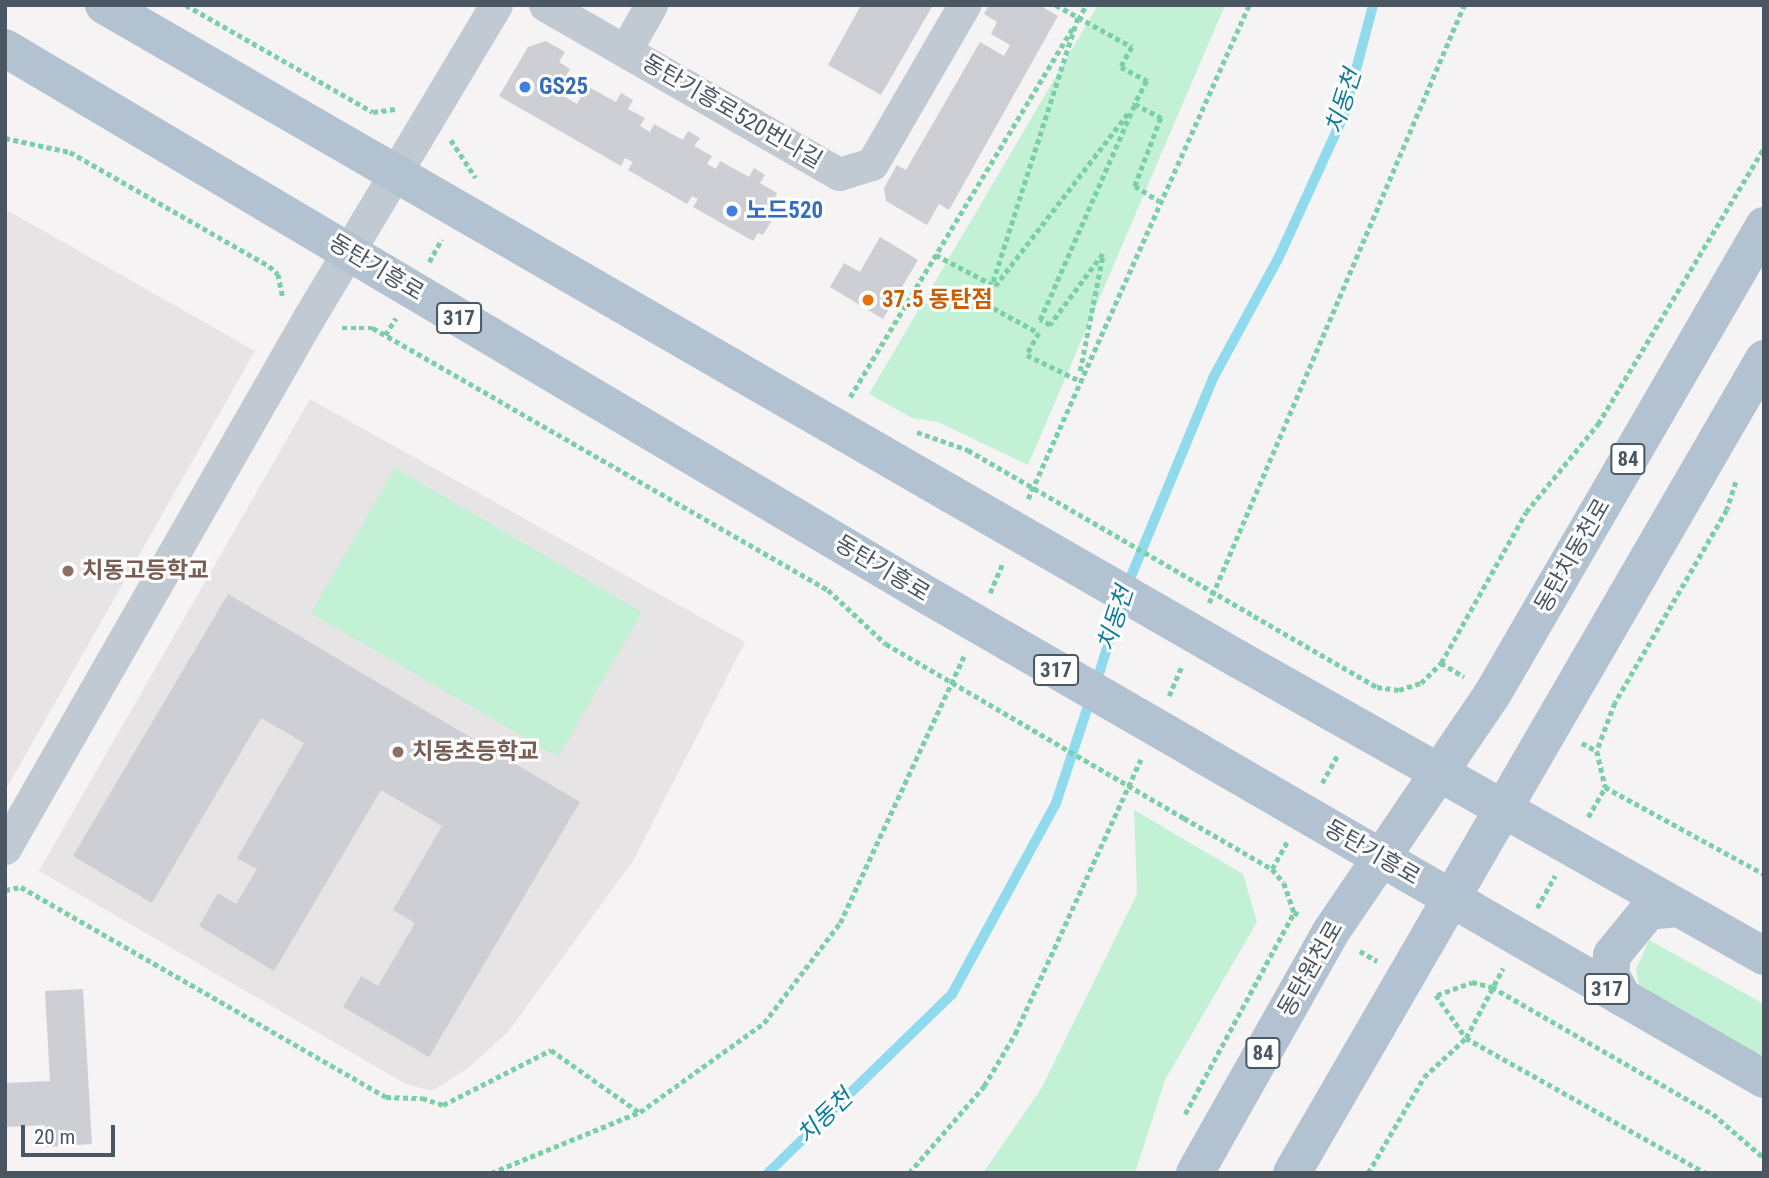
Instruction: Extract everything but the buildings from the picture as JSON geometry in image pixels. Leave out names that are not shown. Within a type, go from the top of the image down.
[{"type":"main road","points":[[104,5],[1354,727],[1764,956]]},
{"type":"main road","name":"동탄기흥로","points":[[5,48],[913,587],[1764,1079]]},
{"type":"main road","name":"동탄치동천로","points":[[1439,773],[1493,693],[1764,226]]},
{"type":"main road","points":[[1292,1173],[1421,986],[1451,899],[1764,359]]},
{"type":"main road","name":"동탄원천로","points":[[1195,1173],[1330,933],[1439,773]]},
{"type":"main road","points":[[1623,998],[1610,975],[1612,955],[1648,911],[1679,908]]},
{"type":"street","points":[[5,848],[349,252],[496,5]]},
{"type":"street","name":"동탄기흥로520번나길","points":[[545,5],[839,174],[872,164],[964,5]]},
{"type":"street","points":[[625,51],[651,5]]},
{"type":"path","points":[[186,5],[373,112],[396,109]]},
{"type":"path","points":[[1056,5],[1132,47],[1121,67],[1147,81],[1040,320],[1050,325],[1102,254],[1078,381]]},
{"type":"path","points":[[850,398],[1086,5]]},
{"type":"path","points":[[1027,502],[1078,381],[1249,5]]},
{"type":"path","points":[[1078,18],[995,286],[986,304],[1039,332],[1027,355],[1078,381]]},
{"type":"path","points":[[1135,104],[1161,118],[1135,186],[1160,201]]},
{"type":"path","points":[[995,286],[1135,104]]},
{"type":"path","points":[[5,138],[70,152],[269,266],[278,274],[284,304]]},
{"type":"path","points":[[968,450],[1377,687],[1399,690],[1421,683],[1441,663],[1526,512],[1598,424],[1764,148]]},
{"type":"path","points":[[936,255],[995,286]]},
{"type":"path","points":[[334,334],[344,326],[373,328],[828,590],[886,644],[1272,869],[1284,883],[1294,912],[1421,986],[1466,1038],[1706,1173]]},
{"type":"path","points":[[1368,1173],[1424,1077],[1466,1038],[1605,787],[1597,751],[1604,725],[1727,510],[1738,475]]},
{"type":"path","points":[[985,605],[1006,554]]},
{"type":"path","points":[[491,1173],[640,1112],[764,1023],[840,923],[937,721],[969,644]]},
{"type":"path","points":[[1272,869],[1377,687]]},
{"type":"path","points":[[1605,787],[1764,874]]},
{"type":"path","points":[[5,890],[21,887],[386,1097],[422,1098],[443,1105],[551,1050],[640,1112]]},
{"type":"path","points":[[1182,1124],[1190,1099],[1294,912]]},
{"type":"path","points":[[1421,986],[1472,982],[1492,987],[1713,1114],[1764,1158]]},
{"type":"shaded area","name":"치동고등학교","points":[[5,209],[255,351],[5,791]]},
{"type":"shaded area","name":"치동초등학교","points":[[310,399],[745,642],[633,861],[508,1032],[468,1068],[432,1091],[406,1084],[39,871]]},
{"type":"green space","points":[[1098,5],[1225,5],[1028,465],[938,422],[912,418],[869,394]]},
{"type":"green space","points":[[395,468],[642,612],[558,757],[311,613]]},
{"type":"green space","points":[[1134,810],[1243,874],[1257,922],[1165,1080],[1135,1173],[983,1173],[1041,1089],[1137,894]]},
{"type":"green space","points":[[1649,940],[1764,1004],[1764,1063],[1640,992],[1636,969]]},
{"type":"waterway","name":"치동천","points":[[1127,586],[1213,378],[1278,259],[1344,115],[1373,5]]},
{"type":"waterway","name":"치동천","points":[[1096,683],[1122,601]]},
{"type":"waterway","name":"치동천","points":[[768,1173],[952,994],[1056,803],[1091,697]]},
{"type":"place","name":"GS25","points":[[525,87]]},
{"type":"place","name":"노드520","points":[[732,211]]},
{"type":"place","name":"37.5 동탄점","points":[[868,300]]},
{"type":"place","name":"치동고등학교","points":[[68,571]]},
{"type":"place","name":"치동초등학교","points":[[398,752]]}]
